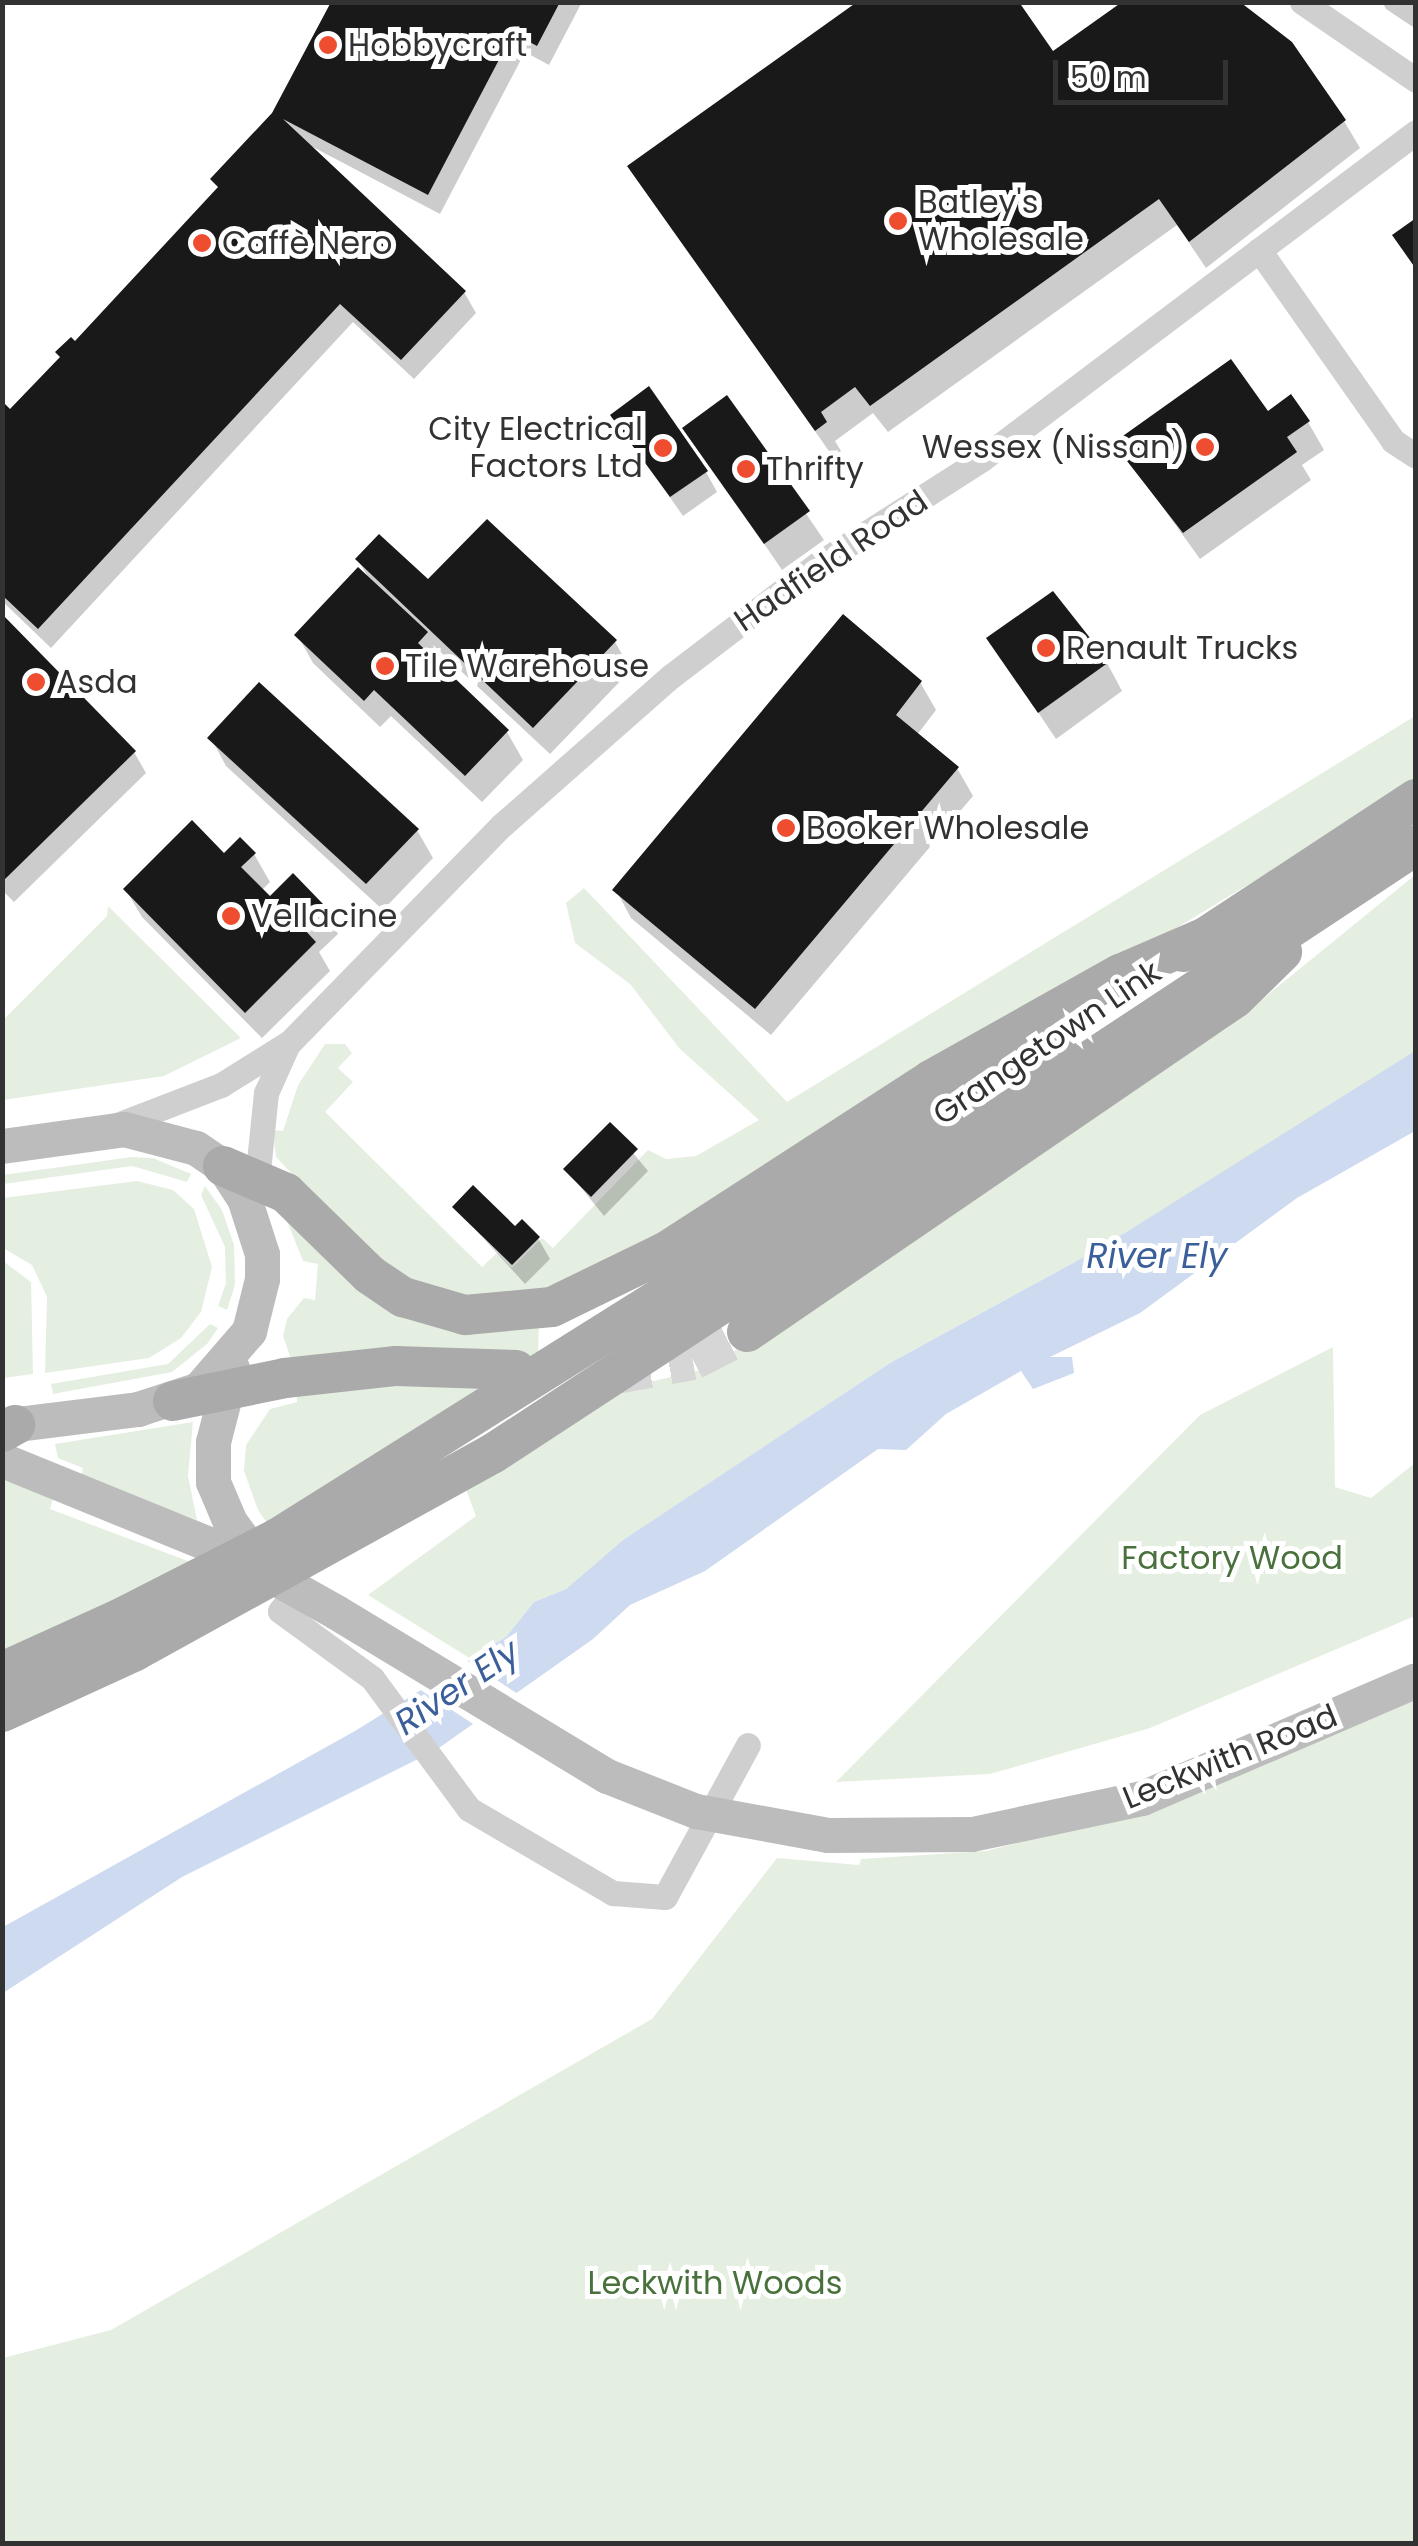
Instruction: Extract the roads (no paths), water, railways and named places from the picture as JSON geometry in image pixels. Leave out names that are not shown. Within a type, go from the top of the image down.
[{"type":"main road","name":"Grangetown Link","points":[[127,1635],[679,1286],[1416,799]]},
{"type":"main road","name":"Grangetown Link","points":[[127,1635],[492,1454],[1416,845]]},
{"type":"main road","points":[[747,1332],[1235,998],[1346,890]]},
{"type":"main road","points":[[8,1144],[105,1130],[152,1132],[286,1193],[370,1274],[403,1296],[475,1316],[552,1307],[667,1252],[966,1061],[1120,974],[1203,938]]},
{"type":"main road","points":[[173,1401],[215,1376],[236,1350],[258,1305],[262,1254],[240,1173]]},
{"type":"main road","name":"Leckwith Road","points":[[236,1350],[213,1482],[230,1522],[282,1582]]},
{"type":"main road","points":[[6,1436],[226,1390],[396,1366],[516,1370]]},
{"type":"main road","name":"Leckwith Road","points":[[6,1436],[336,1612],[607,1776],[696,1811],[828,1835],[972,1834],[1142,1798],[1416,1680]]},
{"type":"main road","points":[[2,1672],[127,1635]]},
{"type":"main road","points":[[2,1712],[127,1635]]},
{"type":"street","points":[[1302,2],[1416,80]]},
{"type":"street","name":"Hadfield Road","points":[[290,1042],[510,817],[670,676],[818,564],[982,459],[1416,132]]},
{"type":"street","points":[[1259,250],[1394,442],[1416,456]]},
{"type":"street","points":[[105,1130],[221,1086],[290,1042]]},
{"type":"street","points":[[240,1173],[266,1093],[290,1042]]},
{"type":"street","points":[[282,1582],[280,1611],[372,1678],[469,1809],[613,1893],[665,1897],[748,1745]]},
{"type":"water","name":"River Ely","points":[[1415,1051],[1415,1131],[1297,1198],[1140,1313],[1050,1357],[1072,1357],[1074,1373],[1033,1389],[1021,1371],[946,1414],[906,1450],[878,1449],[705,1571],[630,1605],[593,1639],[436,1750],[182,1877],[3,1993],[3,1927],[355,1731],[506,1637],[534,1602],[566,1589],[623,1540],[890,1363],[1104,1246]]},
{"type":"tunnel","points":[[610,1375],[693,1360],[747,1332]]},
{"type":"place","name":"Hobbycraft","points":[[328,45]]},
{"type":"place","name":"Batley's Wholesale","points":[[898,221]]},
{"type":"place","name":"Caffè Nero","points":[[202,243]]},
{"type":"place","name":"Wessex (Nissan)","points":[[1205,447]]},
{"type":"place","name":"City Electrical Factors Ltd","points":[[663,448]]},
{"type":"place","name":"Thrifty","points":[[746,469]]},
{"type":"place","name":"Renault Trucks","points":[[1046,648]]},
{"type":"place","name":"Tile Warehouse","points":[[385,666]]},
{"type":"place","name":"Asda","points":[[36,682]]},
{"type":"place","name":"Booker Wholesale","points":[[786,828]]},
{"type":"place","name":"Vellacine","points":[[231,916]]},
{"type":"park label","name":"Factory Wood","points":[[1232,1558]]},
{"type":"park label","name":"Leckwith Woods","points":[[715,2283]]}]
